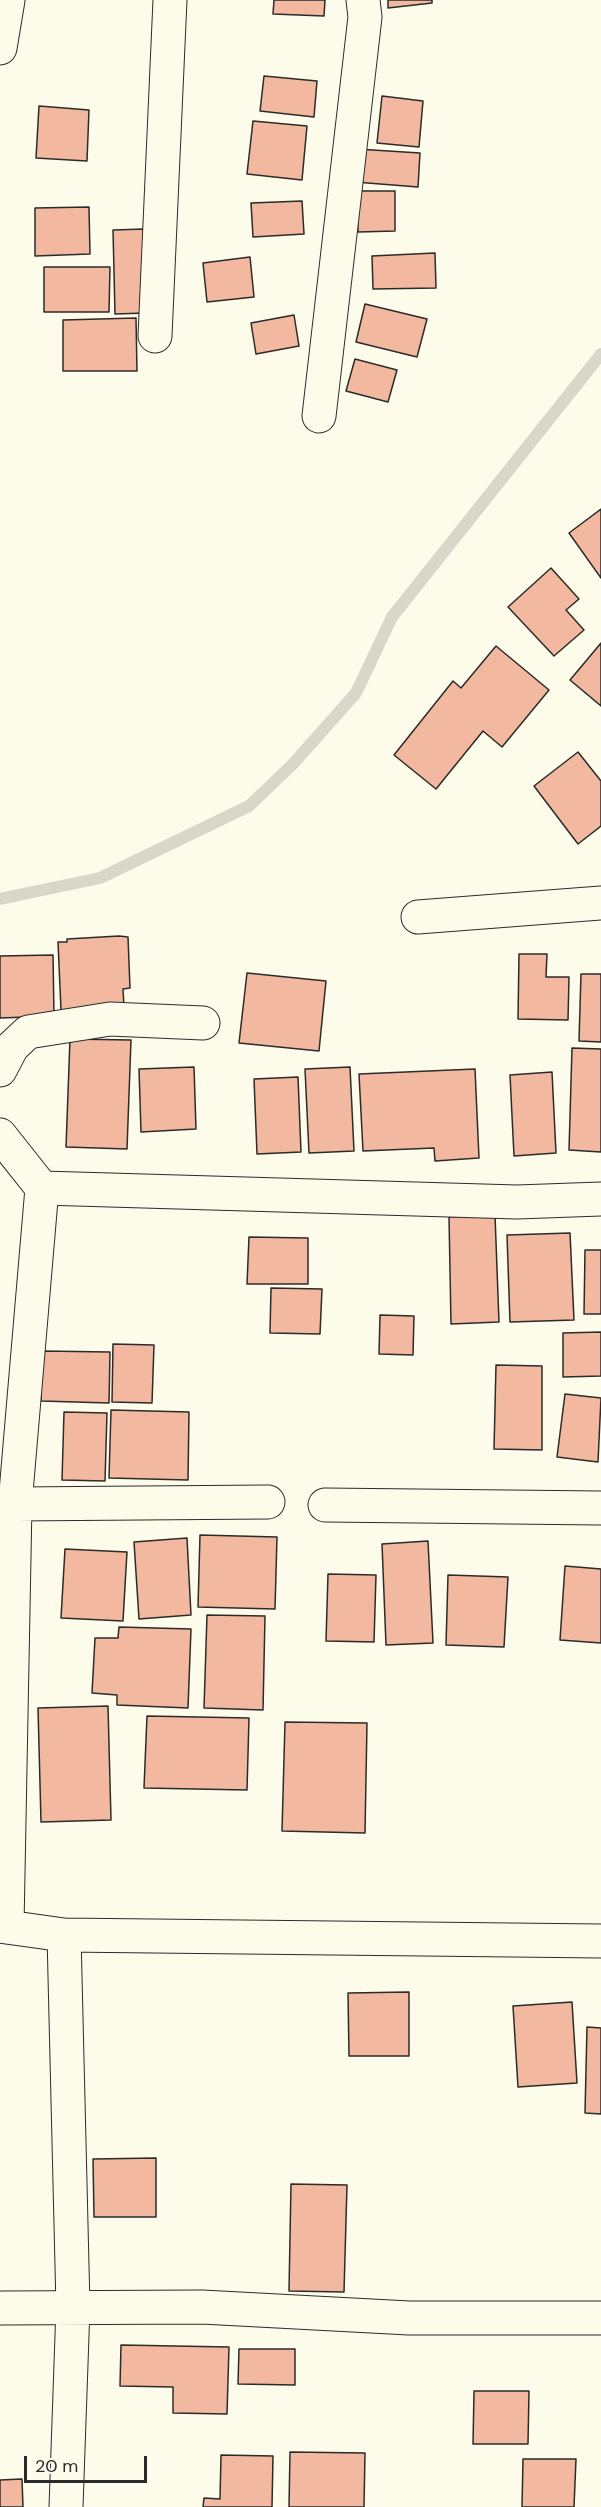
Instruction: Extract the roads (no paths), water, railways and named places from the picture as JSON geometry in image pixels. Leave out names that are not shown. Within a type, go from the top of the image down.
[{"type":"street","points":[[0,48],[8,0]]},
{"type":"street","points":[[155,336],[170,0]]},
{"type":"street","points":[[319,416],[365,17],[363,0]]},
{"type":"street","points":[[418,917],[601,903]]},
{"type":"street","points":[[0,1070],[12,1047],[28,1032],[110,1019],[203,1023]]},
{"type":"street","points":[[0,1135],[42,1188],[15,1504],[3,1926],[64,1935],[601,1941]]},
{"type":"street","points":[[42,1188],[517,1202],[601,1199]]},
{"type":"street","points":[[15,1504],[268,1502]]},
{"type":"street","points":[[326,1504],[601,1508]]},
{"type":"street","points":[[64,1935],[73,2307],[66,2507]]},
{"type":"street","points":[[0,2308],[202,2307],[409,2318],[601,2318]]},
{"type":"waterway","points":[[0,899],[100,878],[249,806],[292,765],[356,693],[392,617],[601,354]]}]
